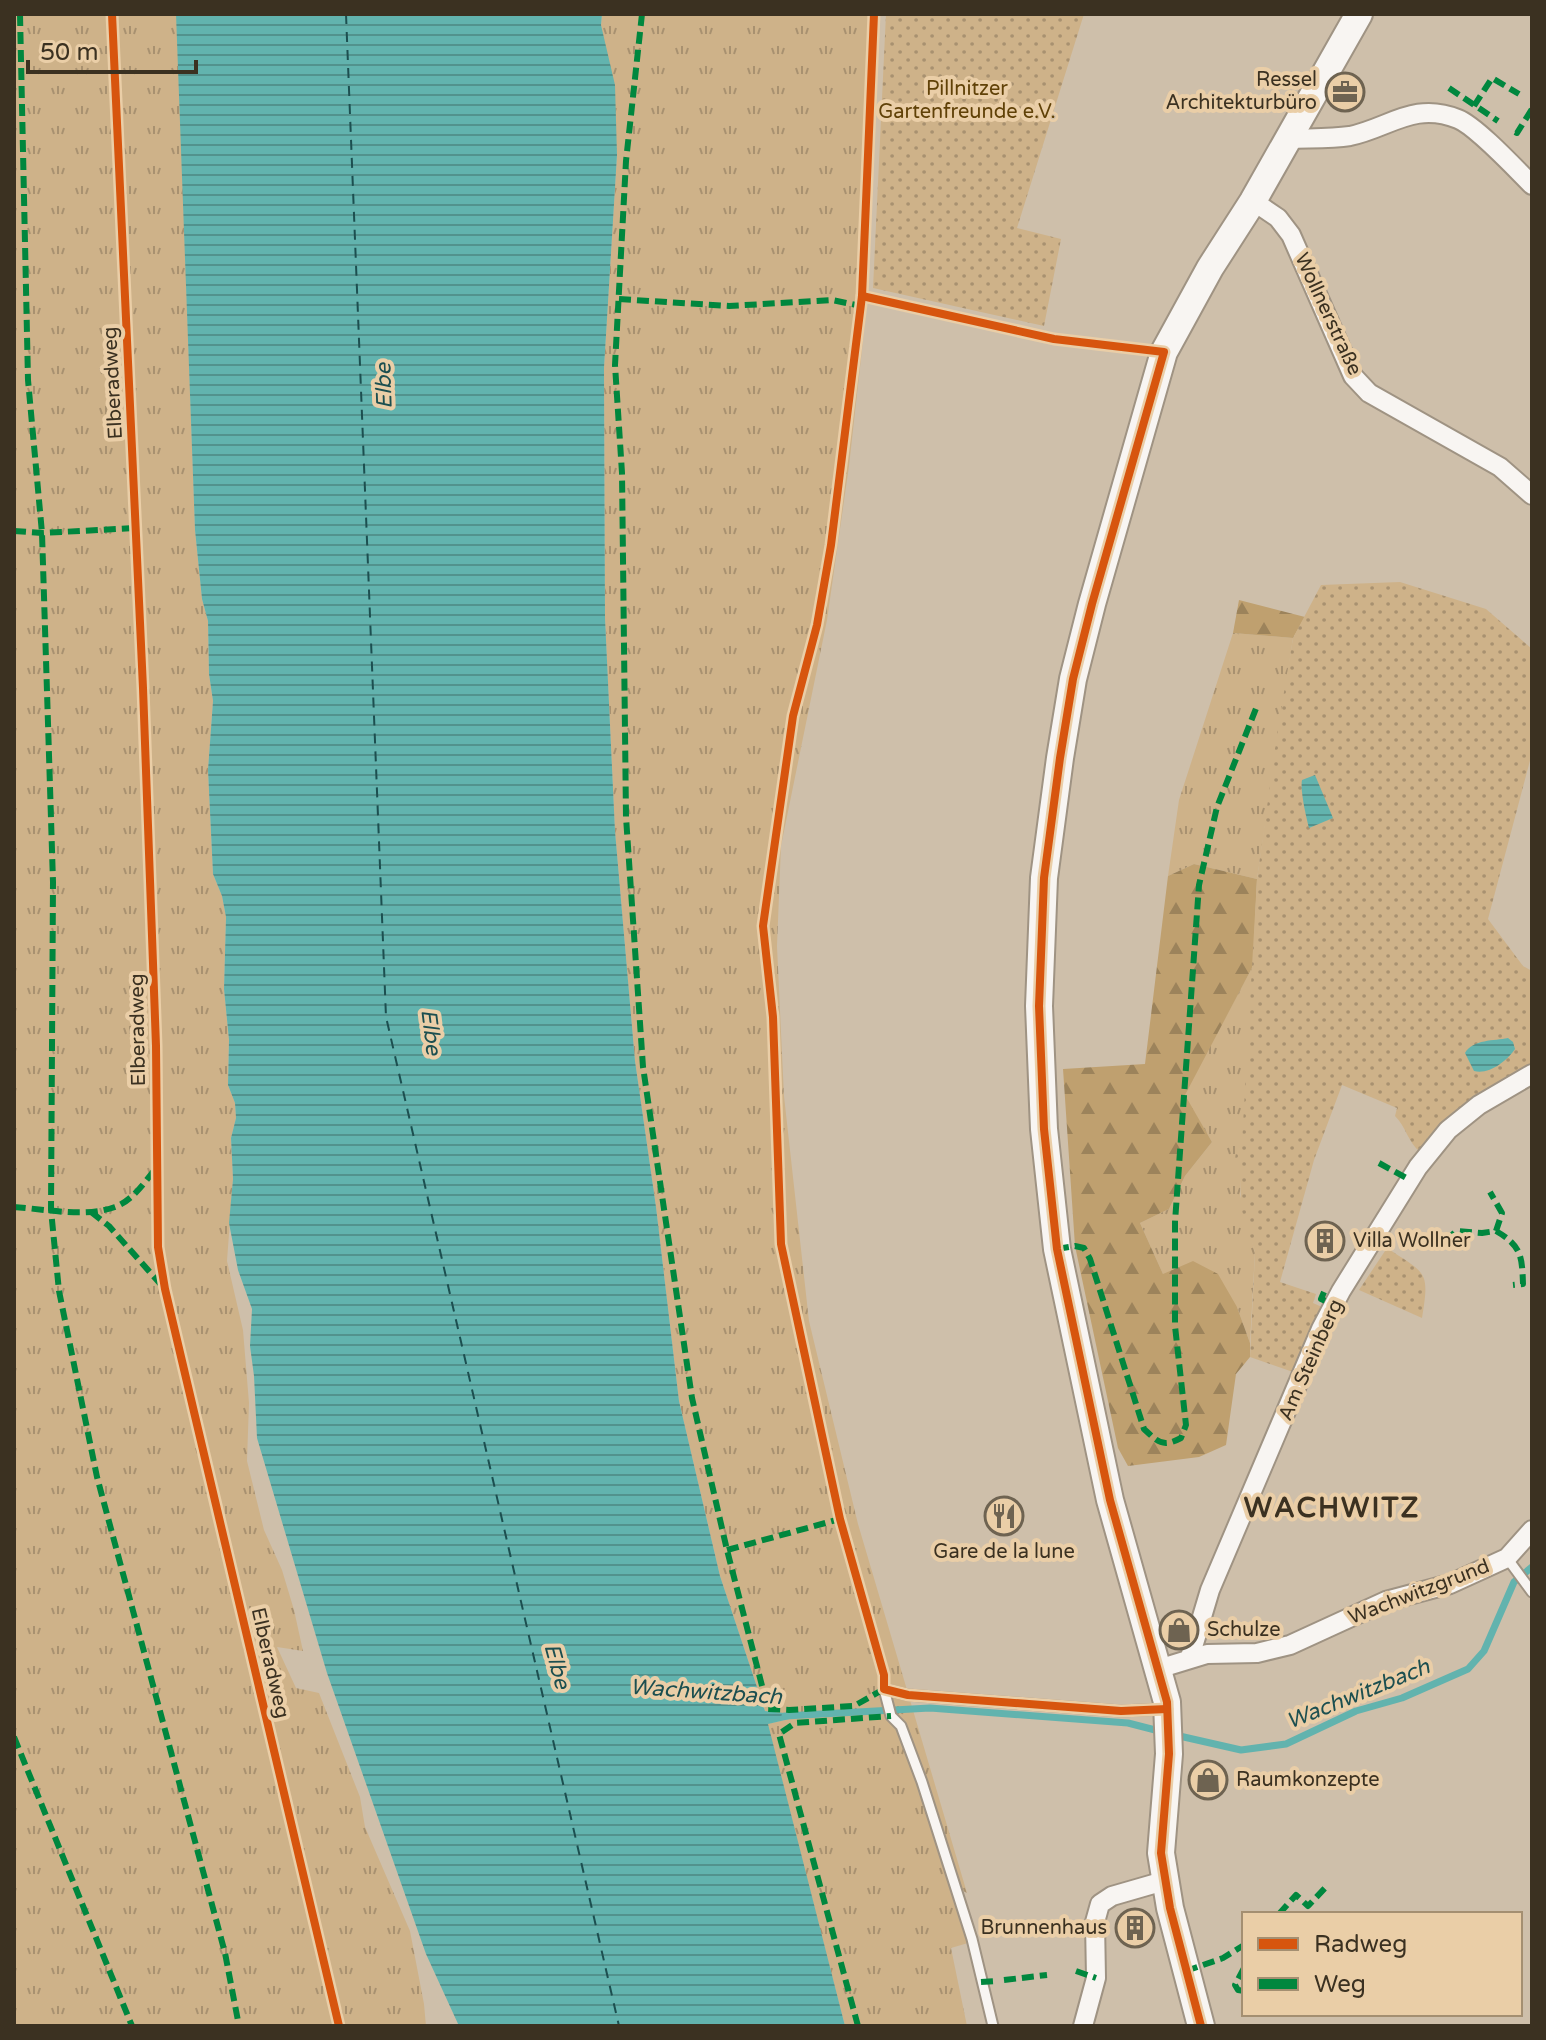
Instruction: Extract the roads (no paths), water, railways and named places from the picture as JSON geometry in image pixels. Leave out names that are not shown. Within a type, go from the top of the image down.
[{"type":"main road","points":[[1201,2026],[1164,1881],[1161,1853],[1169,1754],[1168,1714],[1110,1500],[1057,1249],[1044,1129],[1039,1006],[1044,878],[1073,679],[1164,352],[1359,14]]},
{"type":"street","points":[[1288,139],[1351,136],[1405,115],[1437,113],[1460,119],[1532,185]]},
{"type":"street","name":"Wollnerstraße","points":[[1253,201],[1278,218],[1291,235],[1353,376],[1369,393],[1500,467],[1532,495]]},
{"type":"street","name":"Am Steinberg","points":[[1190,1657],[1210,1590],[1321,1329],[1341,1291],[1418,1167],[1448,1130],[1479,1105],[1532,1074]]},
{"type":"street","name":"Wachwitzgrund","points":[[1158,1669],[1190,1657],[1257,1653],[1290,1645],[1386,1601],[1511,1563],[1532,1530]]},
{"type":"street","points":[[1083,2026],[1096,1978],[1095,1922],[1100,1904],[1112,1896],[1164,1881]]},
{"type":"lane","points":[[1511,1563],[1532,1592]]},
{"type":"lane","points":[[993,2026],[972,1939],[912,1754],[901,1726],[891,1716],[884,1689],[908,1695],[1168,1714]]},
{"type":"water","name":"Elbe","points":[[176,14],[602,14],[601,25],[615,85],[617,155],[604,368],[605,618],[615,831],[635,1061],[679,1401],[720,1576],[765,1711],[794,1714],[794,1718],[768,1724],[845,2026],[459,2026],[426,1954],[327,1673],[257,1438],[250,1346],[252,1309],[238,1270],[229,1223],[233,1179],[231,1138],[236,1118],[235,1103],[228,1085],[229,1040],[224,989],[226,917],[213,874],[208,770],[213,701],[208,621],[202,599],[195,530]]},
{"type":"water","points":[[1315,775],[1333,818],[1309,828],[1302,780]]},
{"type":"water","points":[[1508,1038],[1515,1049],[1507,1058],[1491,1069],[1474,1071],[1465,1053],[1469,1048],[1478,1043]]},
{"type":"waterway","name":"Wachwitzbach","points":[[1175,1735],[1241,1750],[1286,1744],[1356,1711],[1402,1698],[1468,1669],[1484,1651],[1514,1582],[1532,1567]]},
{"type":"waterway","name":"Wachwitzbach","points":[[785,1716],[930,1708],[1128,1723],[1163,1732]]},
{"type":"place","name":"Ressel Architekturbüro","points":[[1345,92]]},
{"type":"place","name":"Villa Wollner","points":[[1325,1241]]},
{"type":"place","name":"Gare de la lune","points":[[1004,1516]]},
{"type":"place","name":"Schulze","points":[[1179,1630]]},
{"type":"place","name":"Raumkonzepte","points":[[1208,1780]]},
{"type":"place","name":"Brunnenhaus","points":[[1135,1928]]},
{"type":"district","name":"WACHWITZ","points":[[1332,1508]]},
{"type":"park label","name":"Pillnitzer Gartenfreunde e.V.","points":[[967,100]]}]
